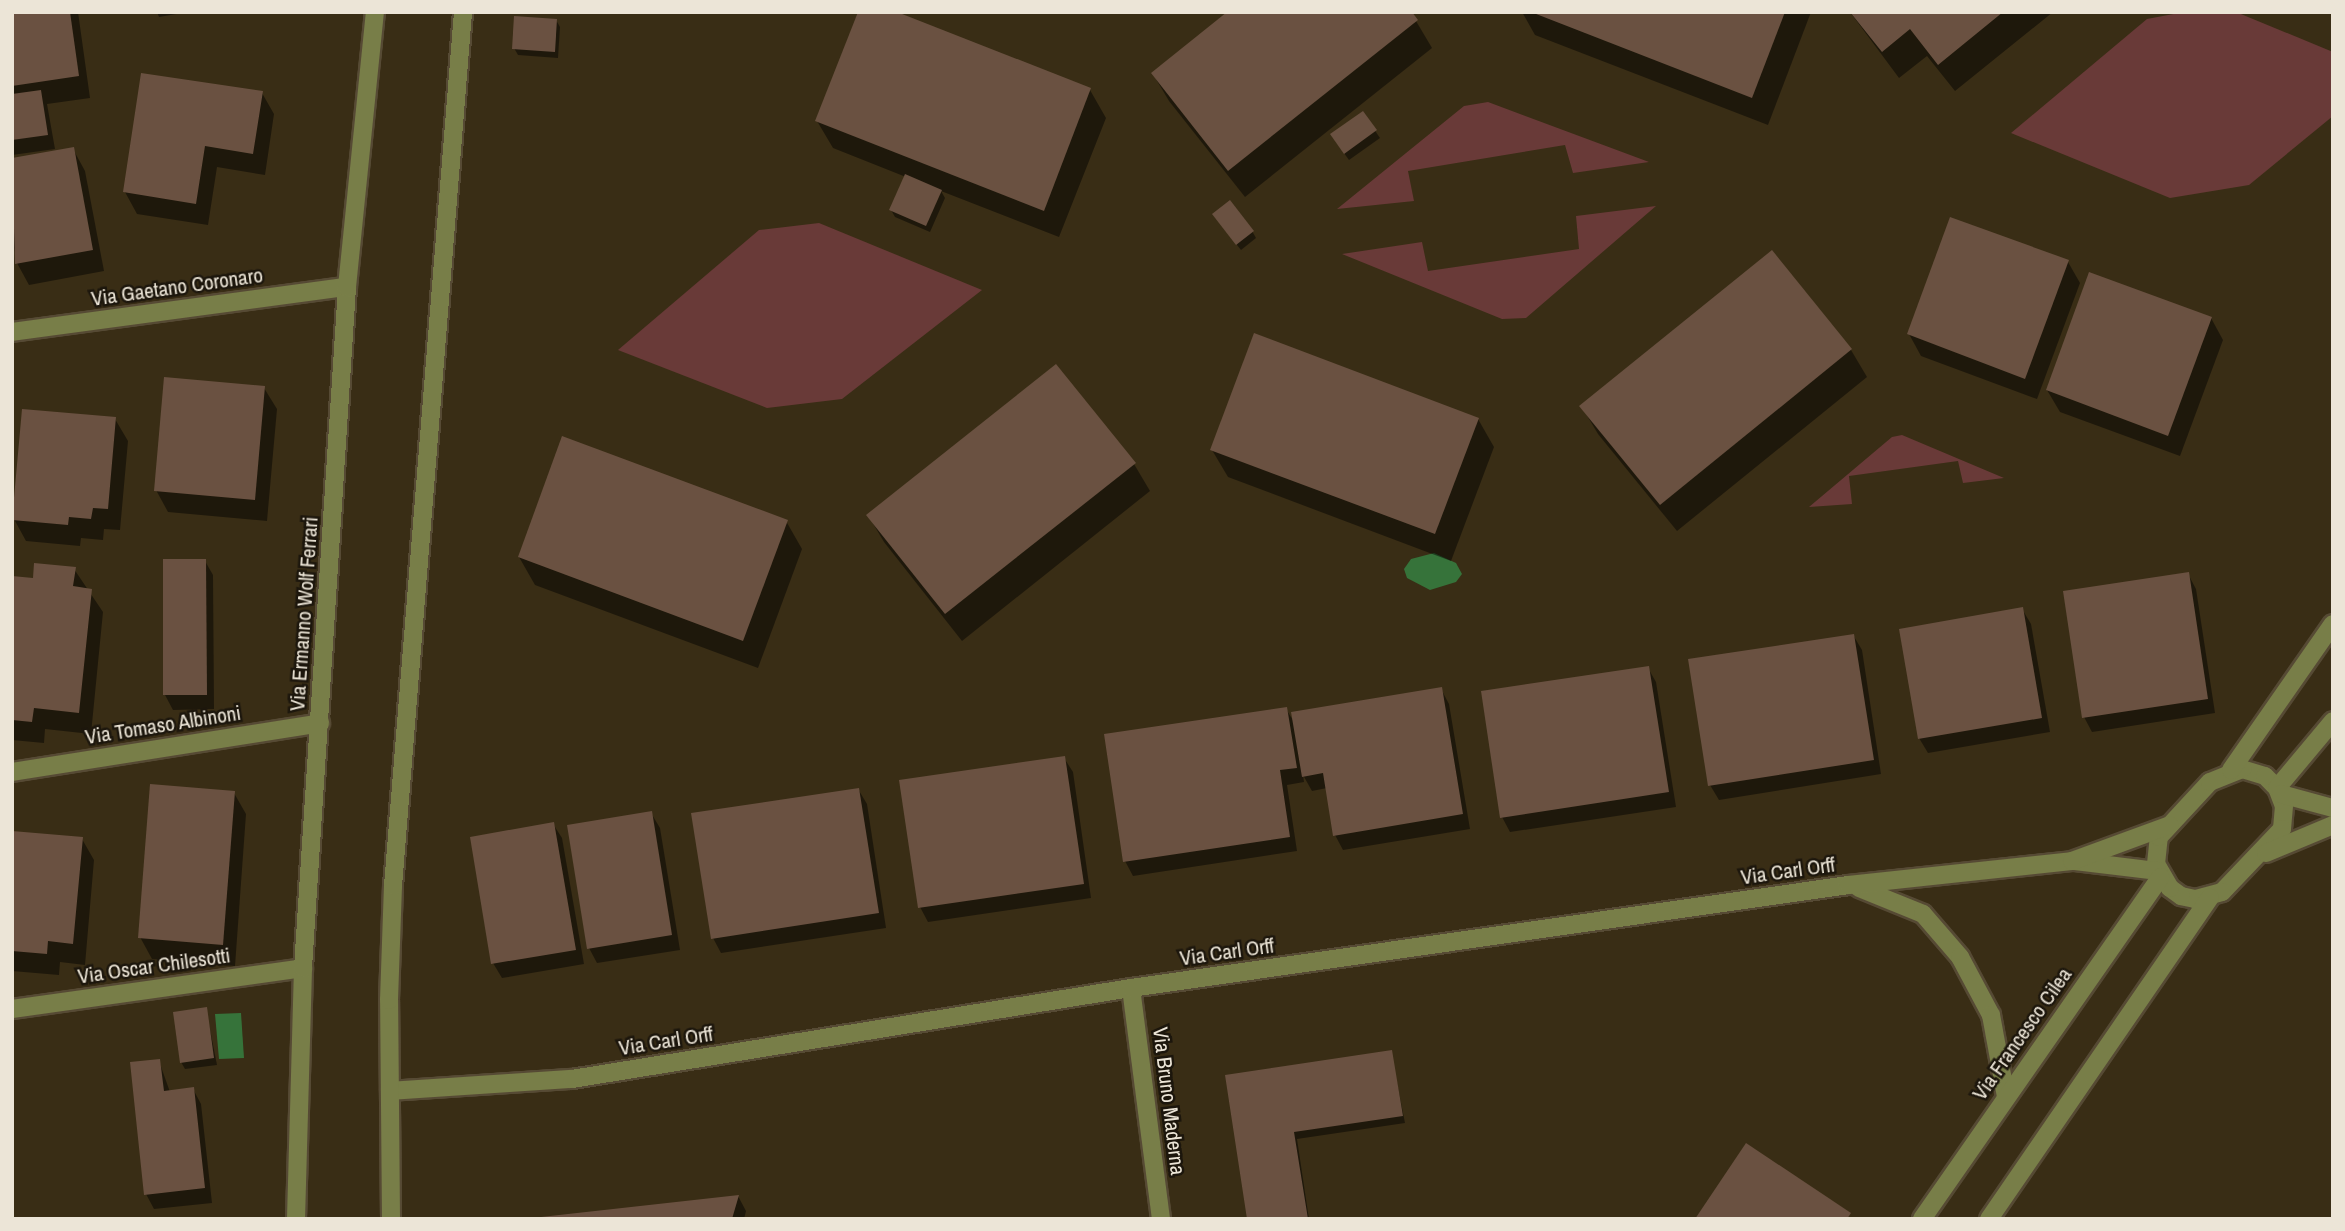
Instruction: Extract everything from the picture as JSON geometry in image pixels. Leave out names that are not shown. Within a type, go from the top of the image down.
[{"type":"street","name":"Via Ermanno Wolf Ferrari","points":[[296,1219],[303,968],[347,287],[375,12]]},
{"type":"street","points":[[391,1219],[393,886],[463,12]]},
{"type":"street","name":"Via Gaetano Coronaro","points":[[12,332],[347,287]]},
{"type":"street","name":"Via Francesco Cilea","points":[[1922,1219],[2160,874],[2155,850],[2170,825],[2210,782],[2231,770],[2333,624]]},
{"type":"street","points":[[1989,1219],[2210,898],[2222,892],[2282,829],[2279,791],[2333,721]]},
{"type":"street","name":"Via Tomaso Albinoni","points":[[12,772],[320,723]]},
{"type":"street","points":[[2231,770],[2254,771],[2279,791],[2333,808]]},
{"type":"street","name":"Via Carl Orff","points":[[390,1091],[572,1079],[1132,988],[1848,885],[2072,861],[2170,825]]},
{"type":"street","points":[[2259,856],[2333,825]]},
{"type":"street","name":"Via Carl Orff","points":[[2072,861],[2160,874]]},
{"type":"street","points":[[2160,874],[2181,896],[2210,898]]},
{"type":"street","points":[[1848,885],[1890,897],[1923,914],[1960,957],[1991,1015],[2006,1097]]},
{"type":"street","name":"Via Oscar Chilesotti","points":[[12,1009],[303,968]]},
{"type":"street","name":"Via Bruno Maderna","points":[[1132,988],[1161,1219]]},
{"type":"shaded area","points":[[2184,12],[2236,12],[2333,52],[2333,116],[2249,185],[2170,198],[2011,133],[2147,19]]},
{"type":"shaded area","points":[[1488,102],[1649,162],[1573,173],[1565,145],[1408,171],[1414,201],[1337,209],[1464,106]]},
{"type":"shaded area","points":[[1656,206],[1526,318],[1502,319],[1342,254],[1422,242],[1428,271],[1579,249],[1576,216]]},
{"type":"shaded area","points":[[819,223],[982,290],[842,399],[767,408],[618,350],[759,230]]},
{"type":"shaded area","points":[[1902,435],[2004,478],[1963,483],[1958,461],[1849,476],[1852,504],[1809,507],[1892,437]]},
{"type":"shaded area","points":[[1434,553],[1456,563],[1462,574],[1456,582],[1430,590],[1407,578],[1404,569],[1411,559]]},
{"type":"shaded area","points":[[241,1013],[244,1058],[219,1059],[215,1014]]},
{"type":"building","points":[[12,12],[70,12],[79,76],[12,86]]},
{"type":"building","points":[[858,12],[897,12],[1091,88],[1044,211],[815,121]]},
{"type":"building","points":[[1227,12],[1412,12],[1418,20],[1228,171],[1151,73]]},
{"type":"building","points":[[1531,12],[1785,12],[1752,98]]},
{"type":"building","points":[[1850,12],[2003,12],[1938,65],[1910,29],[1882,52]]},
{"type":"building","points":[[514,16],[557,19],[555,52],[512,49]]},
{"type":"building","points":[[141,73],[263,91],[253,154],[205,146],[196,204],[123,192]]},
{"type":"building","points":[[41,90],[48,135],[12,140],[12,94]]},
{"type":"building","points":[[1363,111],[1377,130],[1344,154],[1330,134]]},
{"type":"building","points":[[74,147],[93,250],[15,264],[12,158]]},
{"type":"building","points":[[905,174],[942,190],[926,226],[889,210]]},
{"type":"building","points":[[1230,200],[1254,231],[1236,245],[1212,214]]},
{"type":"building","points":[[1950,217],[2069,260],[2025,379],[1907,334]]},
{"type":"building","points":[[1772,250],[1852,349],[1660,505],[1579,406]]},
{"type":"building","points":[[2089,272],[2212,317],[2168,436],[2046,390]]},
{"type":"building","points":[[1254,333],[1479,418],[1435,534],[1210,450]]},
{"type":"building","points":[[1056,364],[1136,463],[945,614],[866,515]]},
{"type":"building","points":[[164,377],[265,386],[255,500],[154,491]]},
{"type":"building","points":[[22,409],[116,417],[108,509],[93,508],[91,519],[69,517],[68,525],[12,520]]},
{"type":"building","points":[[562,436],[788,520],[743,641],[518,557]]},
{"type":"building","points":[[163,559],[206,559],[207,695],[163,695]]},
{"type":"building","points":[[34,563],[76,567],[73,586],[92,589],[79,713],[34,708],[32,722],[12,720],[12,576],[33,578]]},
{"type":"building","points":[[2189,572],[2208,699],[2082,718],[2063,591]]},
{"type":"building","points":[[2023,607],[2042,718],[1918,739],[1899,629]]},
{"type":"building","points":[[1854,634],[1874,760],[1708,786],[1688,659]]},
{"type":"building","points":[[1649,666],[1669,792],[1500,818],[1481,691]]},
{"type":"building","points":[[1442,687],[1463,814],[1333,836],[1323,773],[1302,777],[1291,712]]},
{"type":"building","points":[[1287,707],[1297,768],[1280,770],[1290,837],[1123,862],[1104,734]]},
{"type":"building","points":[[1065,756],[1084,884],[918,908],[899,780]]},
{"type":"building","points":[[150,784],[235,791],[223,945],[138,938]]},
{"type":"building","points":[[859,788],[879,913],[711,939],[691,813]]},
{"type":"building","points":[[652,811],[672,935],[587,949],[567,825]]},
{"type":"building","points":[[554,822],[576,950],[491,964],[470,837]]},
{"type":"building","points":[[12,831],[83,837],[73,944],[48,941],[47,954],[12,951]]},
{"type":"building","points":[[207,1007],[214,1058],[180,1063],[173,1012]]},
{"type":"building","points":[[1392,1050],[1403,1116],[1294,1132],[1308,1219],[1247,1219],[1225,1075]]},
{"type":"building","points":[[160,1059],[164,1091],[194,1087],[205,1188],[144,1195],[130,1062]]},
{"type":"building","points":[[1746,1143],[1851,1213],[1847,1219],[1695,1219]]},
{"type":"building","points":[[739,1195],[732,1219],[541,1219],[541,1217]]}]
